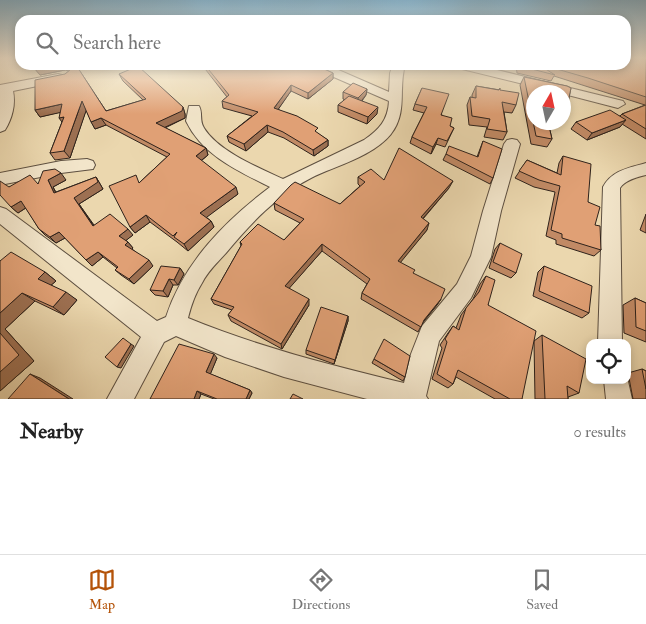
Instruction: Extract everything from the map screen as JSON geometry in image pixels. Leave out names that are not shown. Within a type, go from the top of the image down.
[{"type":"street","points":[[1,89],[62,77]]},
{"type":"street","points":[[344,77],[397,100]]},
{"type":"street","points":[[120,399],[180,305],[199,268],[235,228],[283,186],[372,143],[386,130],[393,119],[398,104],[397,77]]},
{"type":"street","points":[[508,77],[618,104]]},
{"type":"street","points":[[0,127],[8,95],[6,90],[1,89]]},
{"type":"street","points":[[194,109],[191,115],[192,122],[203,139],[220,151],[283,186]]},
{"type":"street","points":[[0,214],[165,329],[225,345],[284,365],[414,399],[423,354],[430,334],[464,291],[481,257],[492,211],[512,144]]},
{"type":"street","points":[[0,179],[61,167],[88,165]]},
{"type":"street","points":[[610,339],[611,187],[616,180],[637,172],[646,183]]},
{"type":"street","points":[[617,384],[619,399]]},
{"type":"building","points":[[52,77],[84,77],[106,111],[146,99],[122,77],[150,77],[183,107],[182,111],[156,123],[206,148],[196,156],[236,187],[200,213],[211,221],[184,244],[174,237],[177,232],[173,236],[146,215],[130,227],[109,186],[136,175],[139,183],[170,154],[101,118],[91,122],[82,101],[64,151],[50,153],[64,117],[59,118],[62,104],[35,110],[35,80]]},
{"type":"building","points":[[214,77],[328,77],[308,93],[291,85],[274,108],[297,116],[318,128],[315,131],[328,140],[313,150],[267,125],[244,144],[227,136],[258,112],[222,101],[229,95]]},
{"type":"building","points":[[524,77],[562,85],[526,85],[526,87]]},
{"type":"building","points":[[583,77],[646,77],[646,97]]},
{"type":"building","points":[[353,83],[367,89],[358,98],[343,92]]},
{"type":"building","points":[[476,86],[499,90],[500,88],[500,90],[519,93],[516,105],[502,102],[507,132],[487,129],[490,119],[472,116],[470,97],[476,98]]},
{"type":"building","points":[[422,88],[449,94],[441,115],[452,118],[450,126],[454,128],[447,141],[438,138],[433,147],[412,137],[427,107],[415,104]]},
{"type":"building","points":[[349,96],[378,107],[368,117],[338,105]]},
{"type":"building","points":[[646,105],[646,129],[622,114]]},
{"type":"building","points":[[610,110],[626,120],[592,133],[576,122]]},
{"type":"building","points":[[535,130],[550,130],[552,139],[536,136]]},
{"type":"building","points":[[483,141],[502,149],[493,178],[446,154],[449,146],[478,157]]},
{"type":"building","points":[[399,148],[453,181],[421,217],[429,223],[398,261],[415,270],[413,273],[445,289],[441,299],[424,320],[421,327],[362,293],[370,279],[322,244],[285,286],[309,299],[281,344],[228,315],[234,307],[211,299],[242,244],[240,242],[258,224],[284,240],[304,219],[274,203],[291,185],[295,182],[340,204],[365,182],[358,177],[371,169],[384,180]]},
{"type":"building","points":[[563,156],[591,164],[588,202],[600,207],[595,225],[600,226],[601,250],[562,238],[562,234],[551,230],[560,186],[539,180],[519,171],[527,160],[561,175]]},
{"type":"building","points":[[55,169],[61,173],[48,180],[54,193],[96,177],[98,182],[74,198],[93,226],[110,214],[128,229],[119,236],[128,242],[125,245],[149,260],[129,279],[115,270],[118,267],[98,252],[86,260],[59,232],[50,237],[39,229],[21,201],[11,207],[0,195],[0,181],[9,187],[30,175],[38,184],[43,171]]},
{"type":"building","points":[[500,243],[522,254],[516,273],[493,262]]},
{"type":"building","points":[[11,252],[45,272],[38,279],[66,292],[53,307],[22,293],[0,313],[0,261]]},
{"type":"building","points":[[161,266],[180,268],[174,280],[169,279],[163,291],[150,290]]},
{"type":"building","points":[[544,266],[592,286],[589,313],[539,291]]},
{"type":"building","points":[[486,276],[495,280],[488,305],[536,331],[522,399],[510,399],[458,370],[453,384],[437,374],[447,342],[445,339],[453,326],[459,330],[466,308],[479,292]]},
{"type":"building","points":[[635,298],[646,303],[646,331],[636,327]]},
{"type":"building","points":[[321,307],[348,316],[335,360],[306,350]]},
{"type":"building","points":[[0,333],[19,355],[0,372]]},
{"type":"building","points":[[542,335],[586,359],[579,393],[567,386],[568,399],[545,399]]},
{"type":"building","points":[[123,338],[131,344],[117,367],[105,357]]},
{"type":"building","points":[[384,339],[410,356],[405,377],[374,359]]},
{"type":"building","points":[[179,344],[214,354],[206,372],[250,390],[246,399],[217,399],[197,391],[194,399],[150,399]]},
{"type":"building","points":[[642,369],[646,371],[646,389]]},
{"type":"building","points":[[30,374],[69,399],[8,399]]},
{"type":"building","points":[[293,394],[303,399],[290,399]]}]
